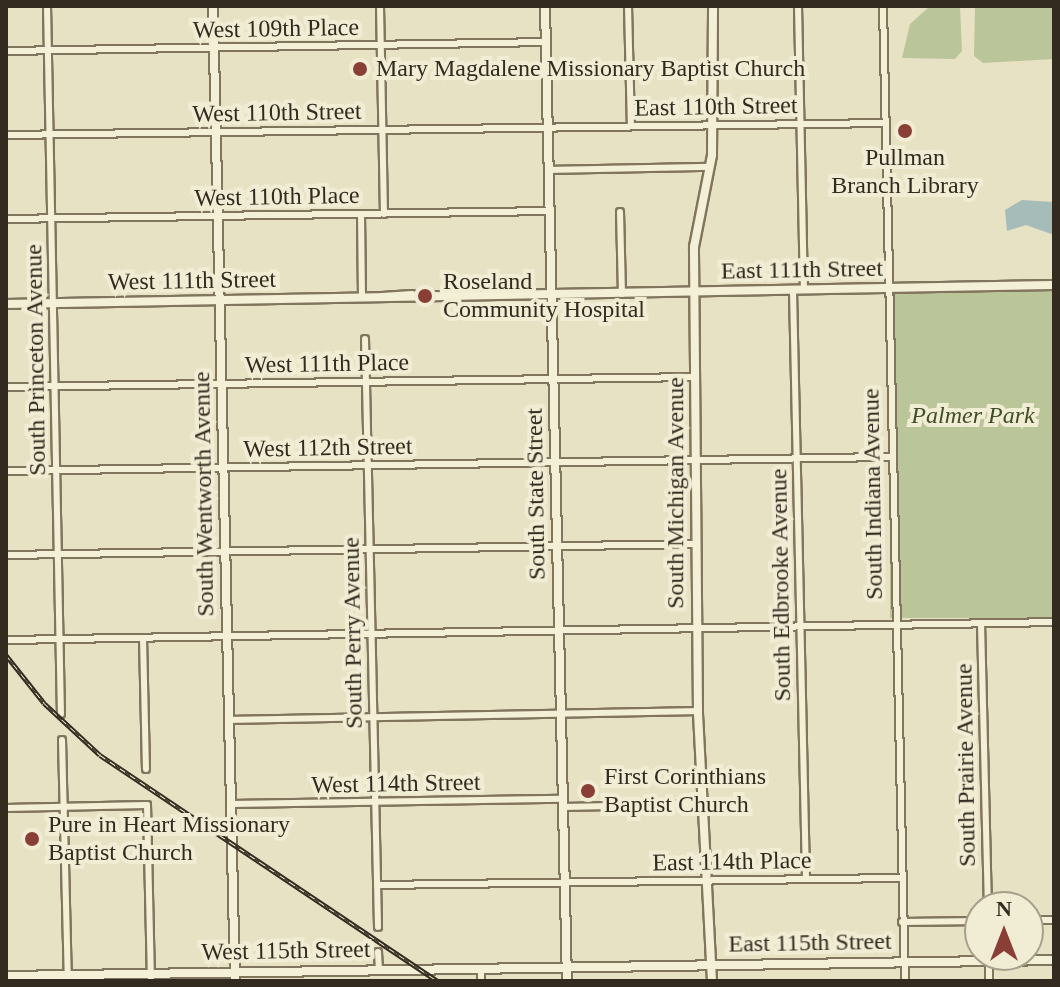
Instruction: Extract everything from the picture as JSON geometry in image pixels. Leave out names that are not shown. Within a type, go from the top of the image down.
[{"type":"street","name":"South Princeton Avenue","points":[[47,6],[61,714]]},
{"type":"street","name":"South Wentworth Avenue","points":[[213,6],[235,976]]},
{"type":"street","points":[[380,6],[384,214]]},
{"type":"street","name":"South State Street","points":[[545,6],[567,981]]},
{"type":"street","points":[[628,6],[631,126]]},
{"type":"street","name":"South Michigan Avenue","points":[[712,981],[698,711],[694,247],[710,167],[713,6]]},
{"type":"street","points":[[798,6],[804,290]]},
{"type":"street","name":"South Indiana Avenue","points":[[883,6],[890,289],[890,457],[902,962],[905,981]]},
{"type":"street","name":"West 109th Place","points":[[6,51],[546,42]]},
{"type":"street","name":"East 110th Street","points":[[548,127],[885,123]]},
{"type":"street","name":"West 110th Street","points":[[6,135],[548,127]]},
{"type":"street","points":[[549,170],[710,167]]},
{"type":"street","name":"West 110th Place","points":[[6,219],[549,211]]},
{"type":"street","points":[[620,212],[622,294]]},
{"type":"street","points":[[361,214],[362,298]]},
{"type":"street","name":"East 111th Street","points":[[551,295],[1054,285]]},
{"type":"street","name":"South Edbrooke Avenue","points":[[793,291],[806,879]]},
{"type":"street","name":"West 111th Street","points":[[6,304],[551,295]]},
{"type":"street","name":"South Perry Avenue","points":[[365,339],[378,927]]},
{"type":"street","name":"West 111th Place","points":[[6,387],[695,377]]},
{"type":"street","name":"West 112th Street","points":[[6,471],[890,457]]},
{"type":"street","points":[[6,555],[697,544]]},
{"type":"street","points":[[7,640],[1054,622]]},
{"type":"street","name":"South Prairie Avenue","points":[[981,623],[988,891]]},
{"type":"street","points":[[143,638],[146,769]]},
{"type":"street","points":[[229,720],[698,711]]},
{"type":"street","points":[[62,740],[68,978]]},
{"type":"street","name":"West 114th Street","points":[[231,804],[704,804]]},
{"type":"street","points":[[6,808],[147,805],[151,977]]},
{"type":"street","name":"East 114th Place","points":[[377,885],[900,878]]},
{"type":"street","points":[[902,922],[964,921]]},
{"type":"street","points":[[378,952],[379,969]]},
{"type":"street","name":"East 115th Street","points":[[567,966],[964,959]]},
{"type":"street","name":"West 115th Street","points":[[6,976],[235,976],[315,970],[567,966]]},
{"type":"street","points":[[481,968],[481,981]]},
{"type":"street","points":[[397,969],[397,981]]},
{"type":"street","points":[[315,970],[316,981]]},
{"type":"green space","points":[[930,6],[960,6],[962,51],[955,59],[902,58],[910,24]]},
{"type":"green space","points":[[975,6],[1054,6],[1054,59],[983,63],[974,56]]},
{"type":"green space","name":"Palmer Park","points":[[890,291],[1054,291],[1054,618],[890,618]]},
{"type":"water","points":[[1022,200],[1054,202],[1054,235],[1026,225],[1007,231],[1005,210]]},
{"type":"railway","points":[[6,655],[44,703],[100,755],[437,981]]},
{"type":"place","name":"Mary Magdalene Missionary Baptist Church","points":[[360,69]]},
{"type":"place","name":"Pullman Branch Library","points":[[905,131]]},
{"type":"place","name":"Roseland Community Hospital","points":[[425,296]]},
{"type":"place","name":"First Corinthians Baptist Church","points":[[588,791]]},
{"type":"place","name":"Pure in Heart Missionary Baptist Church","points":[[32,839]]}]
